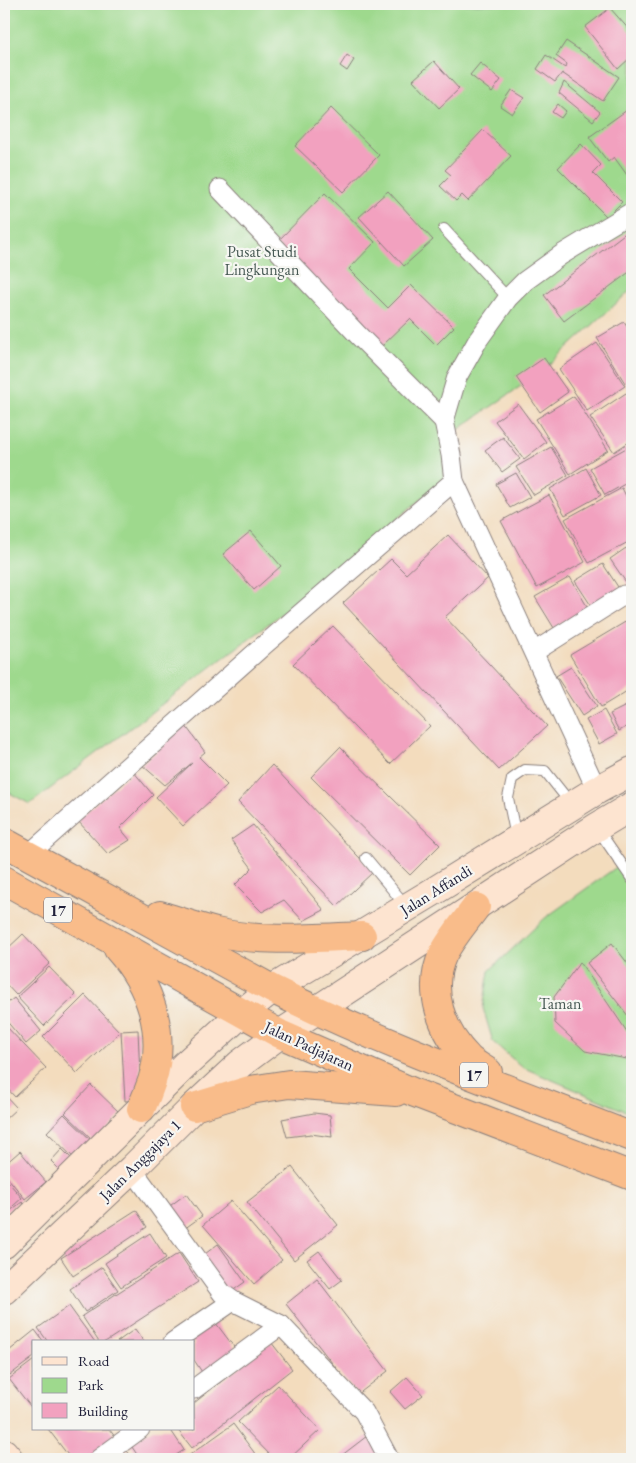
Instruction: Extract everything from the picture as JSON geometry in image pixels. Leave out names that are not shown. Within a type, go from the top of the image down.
[{"type":"highway","name":"17","points":[[4,842],[272,989],[316,1011],[632,1137]]},
{"type":"highway","name":"Jalan Padjajaran","points":[[4,880],[280,1034],[415,1093],[632,1176]]},
{"type":"highway","points":[[111,901],[217,932],[292,939],[362,936]]},
{"type":"highway","points":[[476,907],[442,956],[437,974],[436,988],[439,1009],[445,1026],[456,1045],[470,1060],[515,1091]]},
{"type":"highway","points":[[112,941],[142,982],[156,1020],[158,1040],[156,1062],[152,1081],[141,1109]]},
{"type":"highway","points":[[194,1107],[250,1090],[289,1084],[415,1093]]},
{"type":"main road","name":"Jalan Affandi","points":[[242,1013],[272,989],[408,908],[572,805],[632,771]]},
{"type":"main road","points":[[280,1034],[632,806]]},
{"type":"main road","points":[[6,1240],[242,1013]]},
{"type":"main road","name":"Jalan Anggajaya 1","points":[[4,1290],[240,1064],[280,1034]]},
{"type":"main road","points":[[4,1453],[9,1459]]},
{"type":"street","points":[[220,189],[358,335],[444,421]]},
{"type":"street","points":[[598,790],[454,481],[444,421],[457,377],[478,340],[508,298],[525,281],[561,255],[632,212]]},
{"type":"street","points":[[28,855],[263,646],[454,481]]},
{"type":"street","points":[[534,652],[624,595]]},
{"type":"street","points":[[132,1169],[222,1293],[233,1301],[281,1325],[364,1412],[388,1459]]},
{"type":"street","points":[[176,1340],[233,1301]]},
{"type":"street","points":[[195,1388],[281,1325]]},
{"type":"street","points":[[99,1459],[139,1430]]},
{"type":"lane","points":[[444,229],[508,298]]},
{"type":"lane","points":[[516,840],[508,798],[512,779],[525,770],[545,771],[572,805]]},
{"type":"lane","points":[[597,827],[632,879]]},
{"type":"lane","points":[[366,858],[408,908]]},
{"type":"green space","name":"Pusat Studi Lingkungan","points":[[4,4],[632,4],[632,289],[541,372],[442,441],[460,467],[272,621],[30,804],[4,790]]},
{"type":"green space","name":"Taman","points":[[632,856],[632,1114],[522,1067],[493,1042],[483,1008],[489,971],[545,918]]},
{"type":"building","points":[[610,8],[632,33],[632,58],[618,69],[585,27]]},
{"type":"building","points":[[566,41],[619,77],[603,101],[562,73],[555,82],[537,69],[546,55],[565,68],[567,64],[556,56]]},
{"type":"building","points":[[347,55],[354,60],[347,71],[340,66]]},
{"type":"building","points":[[434,61],[459,89],[439,108],[413,80]]},
{"type":"building","points":[[480,63],[501,80],[492,92],[470,75]]},
{"type":"building","points":[[564,82],[600,112],[593,121],[559,93]]},
{"type":"building","points":[[511,90],[524,98],[512,114],[500,106]]},
{"type":"building","points":[[632,96],[632,108],[627,101]]},
{"type":"building","points":[[558,104],[566,111],[561,118],[552,112]]},
{"type":"building","points":[[331,108],[379,155],[343,192],[295,146]]},
{"type":"building","points":[[627,110],[632,117],[632,182],[614,157],[608,162],[589,137]]},
{"type":"building","points":[[483,130],[511,156],[468,201],[462,195],[456,201],[440,186],[451,175],[445,170]]},
{"type":"building","points":[[581,144],[601,165],[593,173],[622,202],[607,217],[558,168]]},
{"type":"building","points":[[388,191],[433,240],[404,266],[359,217]]},
{"type":"building","points":[[325,193],[375,242],[349,269],[388,308],[411,285],[454,327],[436,345],[410,319],[381,347],[275,244]]},
{"type":"building","points":[[632,228],[632,270],[564,321],[544,295]]},
{"type":"building","points":[[624,322],[632,335],[632,378],[625,383],[597,338]]},
{"type":"building","points":[[597,343],[625,386],[587,411],[559,369]]},
{"type":"building","points":[[544,358],[568,392],[540,412],[516,377]]},
{"type":"building","points":[[632,382],[632,394],[627,386]]},
{"type":"building","points":[[626,393],[632,401],[632,440],[614,452],[590,417]]},
{"type":"building","points":[[574,396],[608,450],[570,474],[536,419]]},
{"type":"building","points":[[518,404],[546,442],[524,459],[495,421]]},
{"type":"building","points":[[503,437],[520,459],[502,472],[485,450]]},
{"type":"building","points":[[630,446],[632,451],[632,480],[605,495],[590,468]]},
{"type":"building","points":[[551,447],[568,475],[534,495],[516,467]]},
{"type":"building","points":[[586,468],[601,495],[565,515],[550,489]]},
{"type":"building","points":[[516,473],[530,497],[510,508],[496,484]]},
{"type":"building","points":[[622,488],[632,508],[632,540],[589,563],[565,519]]},
{"type":"building","points":[[549,495],[585,562],[537,588],[501,521]]},
{"type":"building","points":[[251,531],[281,566],[254,590],[223,554]]},
{"type":"building","points":[[448,535],[488,578],[445,617],[547,726],[499,770],[343,603],[391,559],[406,574]]},
{"type":"building","points":[[626,548],[632,557],[632,591],[610,559]]},
{"type":"building","points":[[603,564],[620,590],[592,607],[575,581]]},
{"type":"building","points":[[570,577],[588,608],[554,628],[535,597]]},
{"type":"building","points":[[632,618],[632,688],[601,707],[570,655]]},
{"type":"building","points":[[333,626],[430,726],[390,764],[293,664]]},
{"type":"building","points":[[571,667],[597,706],[582,716],[556,676]]},
{"type":"building","points":[[632,703],[632,724],[619,731],[610,714]]},
{"type":"building","points":[[604,710],[617,734],[599,744],[586,720]]},
{"type":"building","points":[[185,725],[205,752],[199,757],[227,785],[183,826],[156,797],[192,763],[165,785],[142,765]]},
{"type":"building","points":[[340,747],[440,845],[410,875],[311,777]]},
{"type":"building","points":[[272,765],[373,872],[337,906],[238,802]]},
{"type":"building","points":[[133,771],[153,795],[120,828],[130,840],[108,854],[77,820]]},
{"type":"building","points":[[253,825],[324,910],[303,921],[284,900],[262,912],[235,885],[252,868],[231,840]]},
{"type":"building","points":[[4,934],[9,940],[4,945]]},
{"type":"building","points":[[23,934],[50,963],[16,995],[4,982],[4,952]]},
{"type":"building","points":[[612,943],[632,969],[632,1021],[587,963]]},
{"type":"building","points":[[580,962],[632,1039],[632,1060],[585,1051],[555,1023],[554,997]]},
{"type":"building","points":[[49,967],[76,995],[44,1026],[17,997]]},
{"type":"building","points":[[85,995],[120,1032],[77,1073],[43,1037]]},
{"type":"building","points":[[14,998],[41,1031],[26,1044],[4,1018],[4,1006]]},
{"type":"building","points":[[4,1024],[46,1068],[15,1097],[4,1085]]},
{"type":"building","points":[[138,1030],[141,1100],[125,1101],[121,1031]]},
{"type":"building","points":[[91,1085],[121,1114],[95,1142],[65,1113]]},
{"type":"building","points":[[4,1094],[17,1108],[4,1120]]},
{"type":"building","points":[[314,1113],[330,1115],[332,1137],[311,1134],[287,1137],[282,1119]]},
{"type":"building","points":[[64,1114],[94,1143],[77,1161],[47,1132]]},
{"type":"building","points":[[4,1148],[9,1154],[4,1159]]},
{"type":"building","points":[[62,1149],[75,1162],[64,1174],[51,1161]]},
{"type":"building","points":[[20,1151],[46,1182],[25,1199],[4,1173],[4,1165]]},
{"type":"building","points":[[292,1167],[338,1225],[294,1260],[247,1202]]},
{"type":"building","points":[[4,1177],[22,1198],[4,1214]]},
{"type":"building","points":[[186,1194],[202,1216],[184,1229],[167,1208]]},
{"type":"building","points":[[231,1201],[282,1260],[254,1284],[203,1225]]},
{"type":"building","points":[[22,1202],[31,1212],[15,1225],[6,1214]]},
{"type":"building","points":[[136,1210],[147,1227],[73,1276],[61,1258]]},
{"type":"building","points":[[150,1233],[166,1258],[121,1287],[105,1263]]},
{"type":"building","points":[[218,1244],[245,1282],[228,1294],[201,1257]]},
{"type":"building","points":[[319,1251],[342,1280],[330,1289],[307,1260]]},
{"type":"building","points":[[179,1253],[198,1282],[108,1340],[98,1340],[82,1316]]},
{"type":"building","points":[[102,1267],[118,1290],[85,1312],[70,1289]]},
{"type":"building","points":[[317,1279],[388,1371],[357,1395],[286,1304]]},
{"type":"building","points":[[69,1306],[94,1340],[47,1340],[38,1328]]},
{"type":"building","points":[[212,1318],[237,1351],[204,1375],[195,1362],[195,1340],[182,1340]]},
{"type":"building","points":[[135,1329],[143,1340],[120,1340]]},
{"type":"building","points":[[35,1330],[42,1340],[32,1340],[32,1358],[10,1375],[4,1366],[4,1355]]},
{"type":"building","points":[[271,1342],[292,1369],[192,1448],[178,1430],[195,1430],[195,1402]]},
{"type":"building","points":[[32,1362],[32,1408],[9,1379]]},
{"type":"building","points":[[407,1377],[423,1395],[405,1409],[390,1392]]},
{"type":"building","points":[[278,1385],[320,1430],[289,1459],[274,1459],[238,1422]]},
{"type":"building","points":[[233,1424],[259,1459],[184,1459]]},
{"type":"building","points":[[49,1430],[110,1430],[119,1442],[96,1459],[71,1459]]},
{"type":"building","points":[[151,1430],[171,1430],[184,1450],[170,1459],[140,1459],[130,1444]]},
{"type":"building","points":[[367,1436],[385,1459],[337,1459]]},
{"type":"building","points":[[125,1448],[133,1459],[110,1459]]}]
